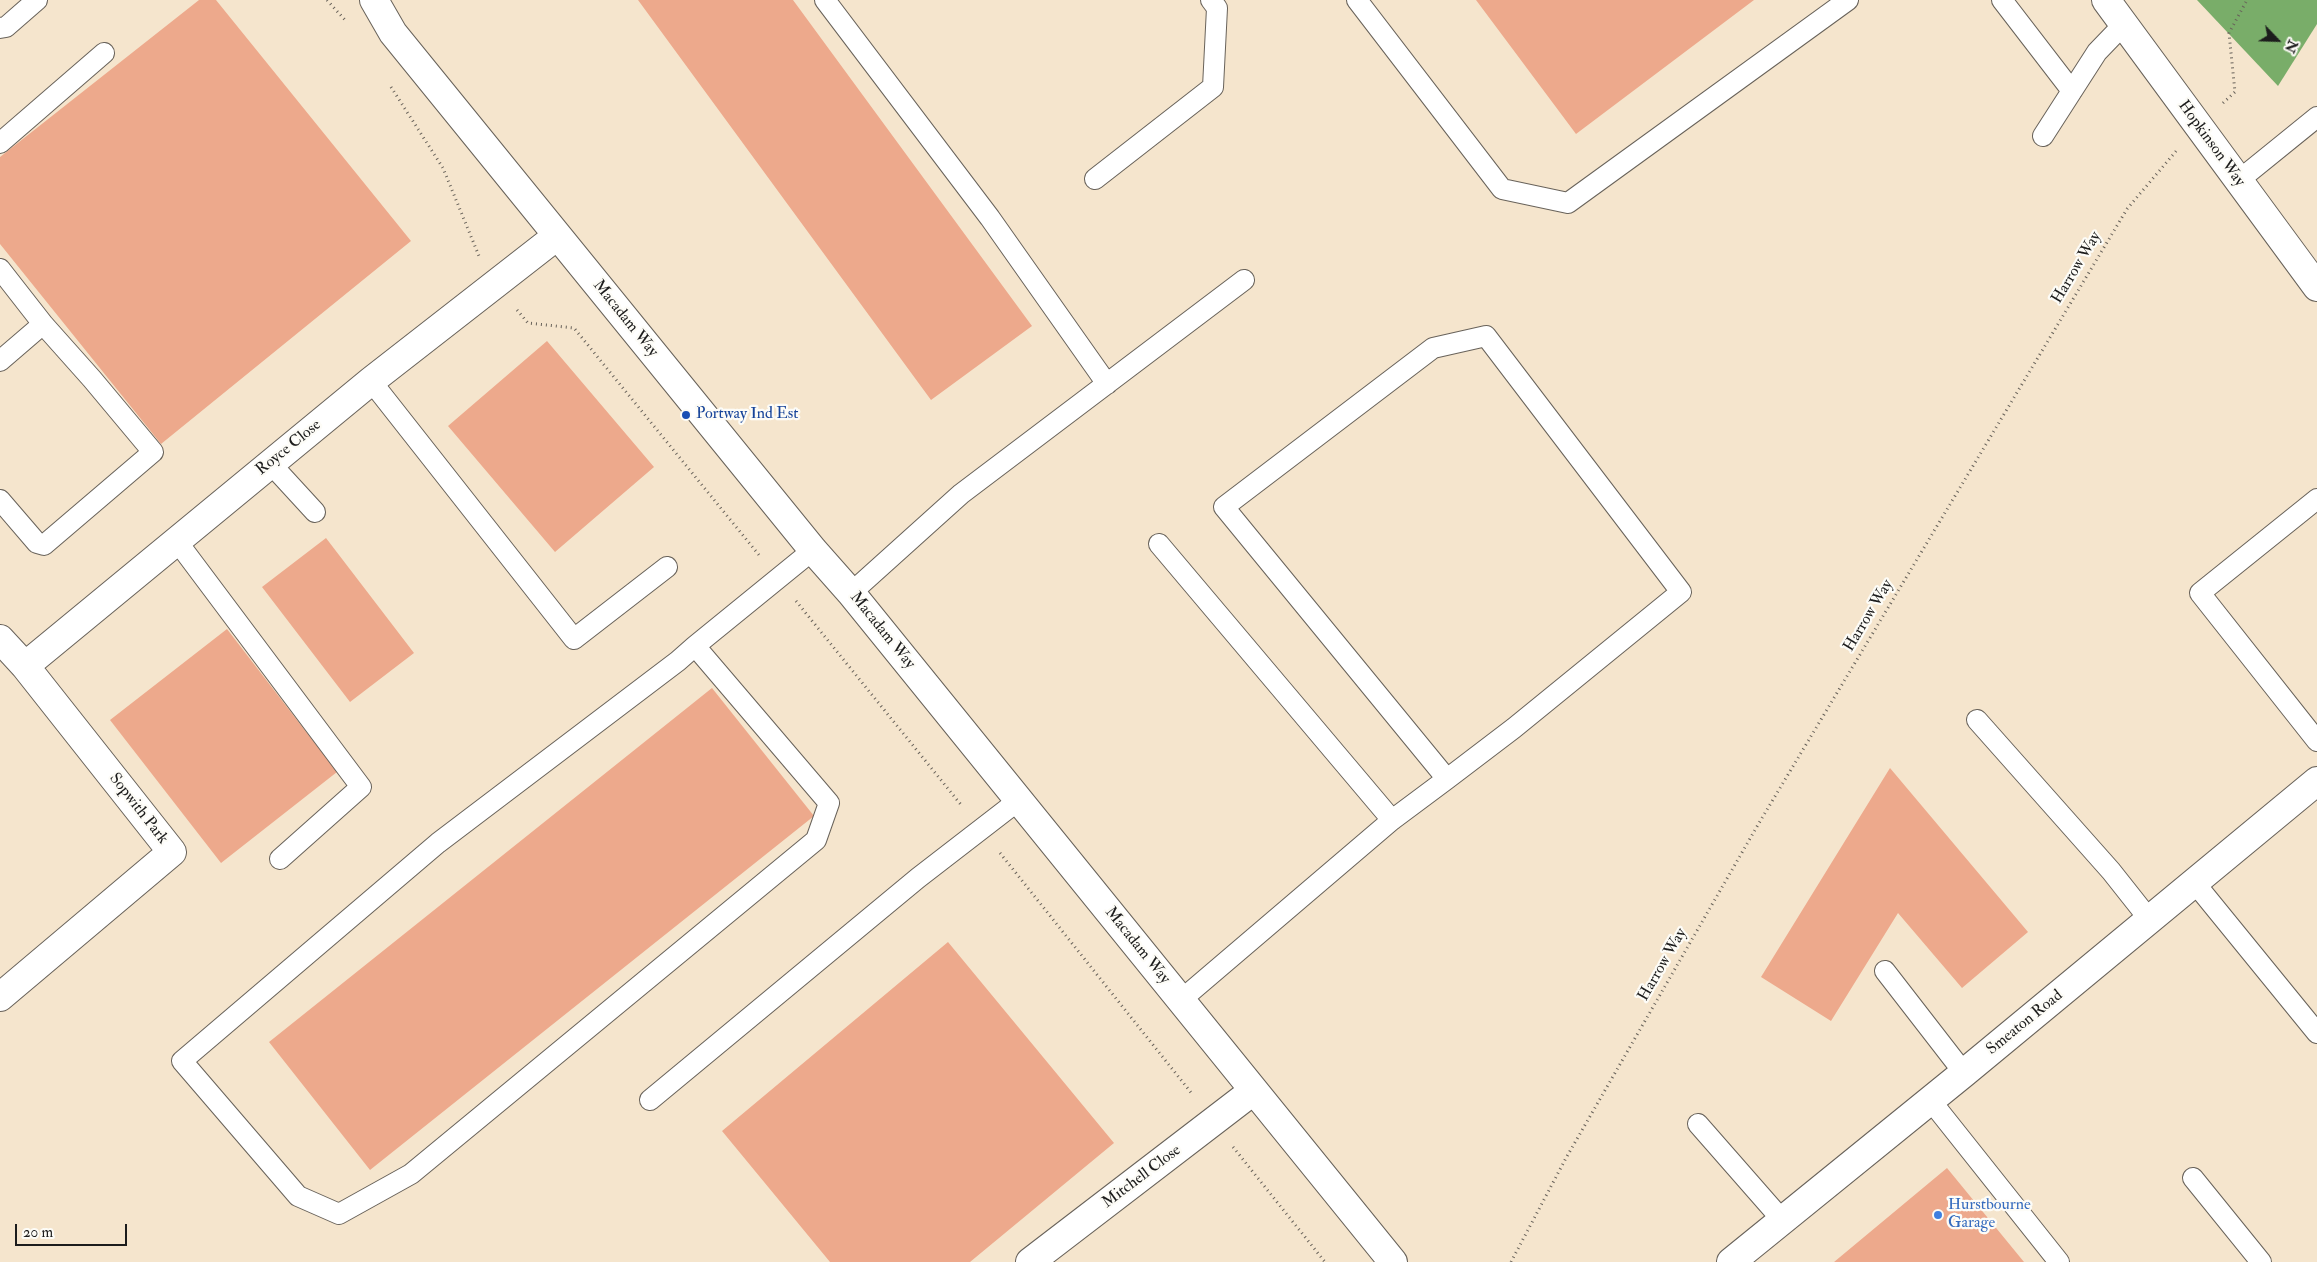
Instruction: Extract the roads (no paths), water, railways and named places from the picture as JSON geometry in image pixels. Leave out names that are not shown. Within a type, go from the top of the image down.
[{"type":"street","name":"Macadam Way","points":[[374,0],[393,33],[813,550],[851,593],[1393,1262]]},
{"type":"street","name":"Hopkinson Way","points":[[2106,0],[2317,287]]},
{"type":"street","name":"Royce Close","points":[[25,666],[371,381],[557,236]]},
{"type":"street","name":"Sopwith Park","points":[[0,639],[25,666],[172,852],[0,997]]},
{"type":"street","name":"Smeaton Road","points":[[1731,1262],[1931,1101],[2317,781]]},
{"type":"street","name":"Mitchell Close","points":[[1030,1262],[1214,1123],[1253,1091]]},
{"type":"lane","points":[[0,28],[6,27],[37,0]]},
{"type":"lane","points":[[825,0],[990,218],[1107,384]]},
{"type":"lane","points":[[1095,178],[1213,87],[1217,8],[1211,0]]},
{"type":"lane","points":[[1357,0],[1502,189],[1568,203],[1848,0]]},
{"type":"lane","points":[[2002,0],[2072,92]]},
{"type":"lane","points":[[2043,136],[2097,52],[2123,24]]},
{"type":"lane","points":[[0,143],[104,53]]},
{"type":"lane","points":[[2238,181],[2317,117]]},
{"type":"lane","points":[[0,269],[43,324],[153,452],[44,544],[37,543],[0,500]]},
{"type":"lane","points":[[851,593],[961,494],[1244,280]]},
{"type":"lane","points":[[0,361],[43,324]]},
{"type":"lane","points":[[1182,1000],[1392,820],[1447,779],[1514,728],[1681,592],[1486,336],[1432,348],[1224,507],[1447,779]]},
{"type":"lane","points":[[371,381],[574,639],[666,567]]},
{"type":"lane","points":[[270,463],[315,512]]},
{"type":"lane","points":[[2317,499],[2200,593],[2317,740]]},
{"type":"lane","points":[[176,540],[361,787],[280,859]]},
{"type":"lane","points":[[1159,544],[1392,820]]},
{"type":"lane","points":[[696,646],[829,803],[816,840],[411,1174],[339,1214],[298,1196],[182,1061],[438,843],[678,661],[696,646],[778,579],[813,550]]},
{"type":"lane","points":[[1977,720],[2111,870],[2149,919]]},
{"type":"lane","points":[[650,1100],[911,884],[1018,800]]},
{"type":"lane","points":[[2194,882],[2317,1034]]},
{"type":"lane","points":[[1885,971],[1964,1073]]},
{"type":"lane","points":[[1931,1101],[2060,1262]]},
{"type":"lane","points":[[1698,1124],[1783,1221]]},
{"type":"lane","points":[[2193,1178],[2261,1262]]},
{"type":"place","name":"Portway Ind Est","points":[[686,415]]},
{"type":"place","name":"Hurstbourne Garage","points":[[1938,1215]]}]
